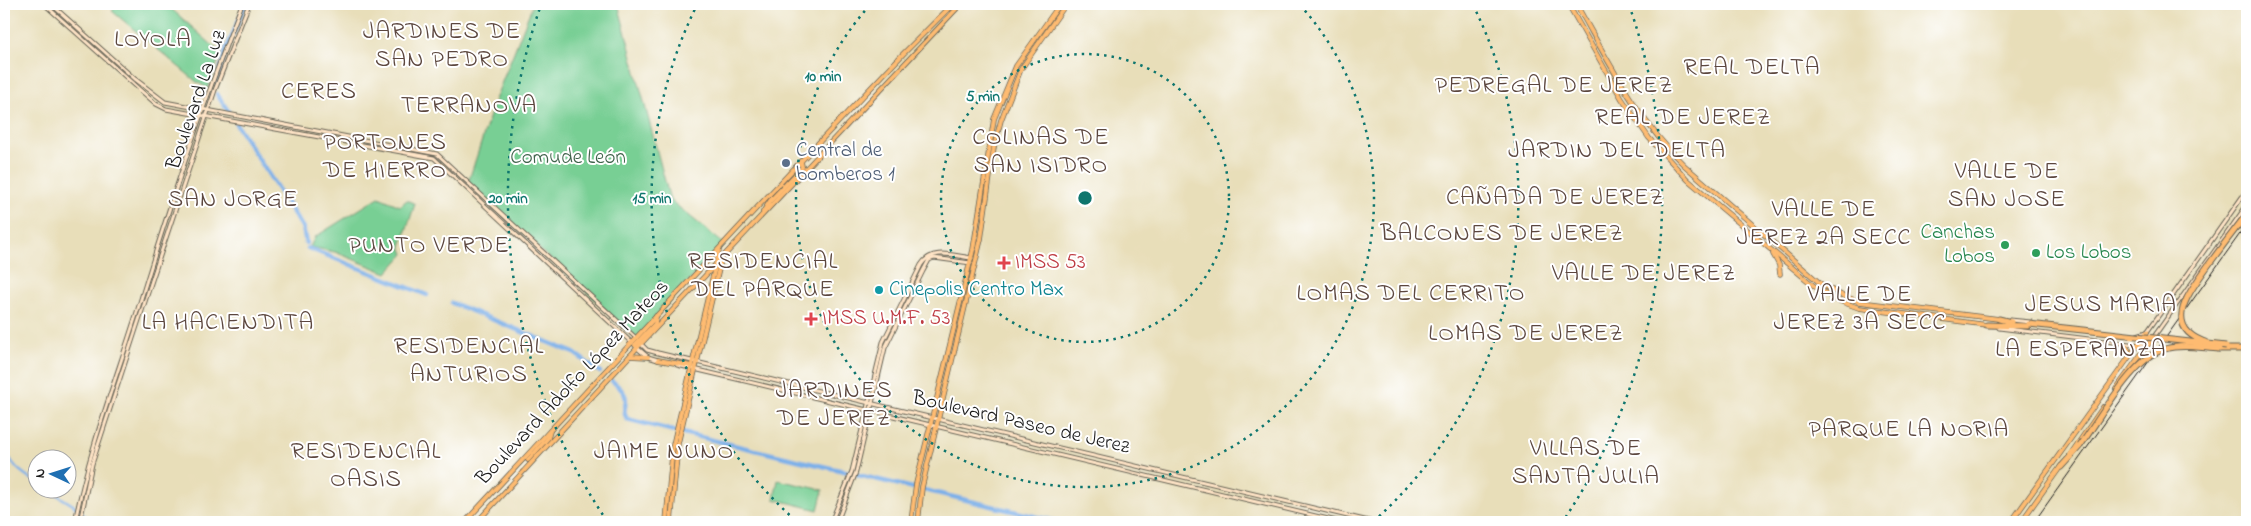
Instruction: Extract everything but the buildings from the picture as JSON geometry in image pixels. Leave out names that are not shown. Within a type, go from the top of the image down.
[{"type":"highway","points":[[2226,346],[2201,341],[2191,335],[2182,321],[2182,308],[2191,289],[2247,214]]},
{"type":"highway","points":[[1999,320],[2219,349]]},
{"type":"highway","points":[[1987,325],[2028,325],[2247,347]]},
{"type":"highway","points":[[2061,467],[2080,446],[2131,374],[2147,357],[2158,351],[2175,347],[2219,349],[2247,347]]},
{"type":"main road","points":[[44,4],[153,101],[180,109],[174,104],[154,95],[51,4]]},
{"type":"main road","name":"Boulevard La Luz","points":[[80,522],[82,498],[99,427],[200,115],[242,4]]},
{"type":"main road","name":"Boulevard La Luz","points":[[76,522],[78,506],[208,111],[228,53],[249,4]]},
{"type":"main road","name":"Boulevard Adolfo López Mateos","points":[[477,522],[630,356],[635,345],[655,324],[656,316],[908,48],[953,4]]},
{"type":"main road","name":"Boulevard Adolfo López Mateos","points":[[465,522],[599,378],[716,266],[961,4]]},
{"type":"main road","points":[[911,522],[916,484],[978,228],[989,138],[999,104],[1019,61],[1060,4]]},
{"type":"main road","points":[[918,522],[922,487],[976,262],[995,144],[1003,113],[1021,69],[1066,4]]},
{"type":"main road","points":[[1568,4],[1636,122],[1664,156],[1688,180],[1770,250],[1830,297],[1852,307],[2123,343],[2150,342]]},
{"type":"main road","points":[[1576,4],[1637,109],[1676,157],[1815,279],[1841,295],[1867,304],[1999,320],[2136,335],[2147,332]]},
{"type":"main road","points":[[194,108],[206,99]]},
{"type":"main road","name":"Boulevard Paseo de Jerez","points":[[153,101],[166,109],[434,158],[648,357],[868,411],[1341,522]]},
{"type":"main road","name":"Boulevard Paseo de Jerez","points":[[174,104],[440,156],[647,350],[1374,522]]},
{"type":"main road","points":[[191,113],[198,123]]},
{"type":"main road","points":[[226,120],[227,114]]},
{"type":"main road","points":[[426,152],[432,147]]},
{"type":"main road","points":[[1664,156],[1670,154],[1676,157]]},
{"type":"main road","points":[[761,216],[770,201],[802,168],[801,161]]},
{"type":"main road","points":[[2011,522],[2247,190]]},
{"type":"main road","points":[[2021,522],[2247,205]]},
{"type":"main road","points":[[2222,226],[2224,231],[2229,232]]},
{"type":"main road","points":[[2215,236],[2220,237],[2222,241]]},
{"type":"main road","points":[[695,361],[720,249]]},
{"type":"main road","points":[[1770,250],[1778,262],[1780,274]]},
{"type":"main road","points":[[870,403],[882,347],[895,316],[926,258],[938,254],[976,262]]},
{"type":"main road","points":[[832,522],[852,471],[885,348],[929,260],[937,258],[970,260]]},
{"type":"main road","points":[[666,522],[672,450],[722,259]]},
{"type":"main road","points":[[703,279],[712,282]]},
{"type":"main road","points":[[895,316],[897,322]]},
{"type":"main road","points":[[2136,335],[2139,343]]},
{"type":"main road","points":[[2136,335],[2143,352]]},
{"type":"main road","points":[[2123,343],[2128,349],[2129,356]]},
{"type":"main road","points":[[658,352],[657,360],[665,360],[693,368]]},
{"type":"main road","points":[[665,360],[666,354]]},
{"type":"main road","points":[[630,356],[648,357]]},
{"type":"main road","points":[[670,522],[678,443],[693,368]]},
{"type":"main road","points":[[883,414],[881,411],[884,406]]},
{"type":"main road","points":[[837,522],[855,477],[868,411]]},
{"type":"main road","points":[[974,435],[978,433],[978,427]]},
{"type":"main road","points":[[528,460],[548,438],[550,431]]},
{"type":"main road","points":[[1127,472],[1125,467],[1128,463]]},
{"type":"main road","points":[[1177,474],[1182,484]]},
{"type":"main road","points":[[1185,476],[1190,486]]},
{"type":"main road","points":[[1210,482],[1214,492]]},
{"type":"main road","points":[[1220,485],[1224,494]]},
{"type":"main road","points":[[2034,491],[2034,496],[2039,497]]},
{"type":"main road","points":[[2027,500],[2032,502],[2033,506]]},
{"type":"green space","points":[[118,4],[166,4],[221,53],[208,88],[198,83],[112,11]]},
{"type":"green space","name":"Comude León","points":[[533,4],[618,4],[670,200],[724,244],[636,338],[468,183],[496,97]]},
{"type":"green space","points":[[379,197],[400,206],[407,200],[415,204],[401,246],[404,254],[387,273],[335,252],[310,247],[315,237]]},
{"type":"green space","points":[[778,480],[823,490],[818,510],[774,499]]},
{"type":"waterway","points":[[216,84],[226,50],[246,4]]},
{"type":"waterway","points":[[217,94],[228,111]]},
{"type":"waterway","points":[[236,124],[303,228],[306,243]]},
{"type":"waterway","points":[[308,248],[427,295]]},
{"type":"waterway","points":[[452,303],[574,353],[600,372]]},
{"type":"waterway","points":[[612,381],[620,388],[626,398],[625,414],[627,419],[674,431]]},
{"type":"waterway","points":[[683,433],[848,472]]},
{"type":"waterway","points":[[4,446],[9,458],[28,477]]},
{"type":"waterway","points":[[858,475],[913,488]]},
{"type":"waterway","points":[[924,490],[1059,522]]},
{"type":"waterway","points":[[62,498],[92,522]]},
{"type":"railway","points":[[2034,522],[2247,224]]},
{"type":"place","name":"Central de bomberos 1","points":[[786,163]]},
{"type":"place","name":"Canchas Lobos","points":[[2005,245]]},
{"type":"place","name":"Los Lobos","points":[[2036,253]]},
{"type":"place","name":"IMSS 53","points":[[1004,263]]},
{"type":"place","name":"Cinepolis Centro Max","points":[[879,290]]},
{"type":"place","name":"IMSS U.M.F. 53","points":[[811,319]]},
{"type":"district","name":"LOYOLA","points":[[153,40]]},
{"type":"district","name":"JARDINES DE SAN PEDRO","points":[[442,46]]},
{"type":"district","name":"REAL DELTA","points":[[1752,68]]},
{"type":"district","name":"PEDREGAL DE JEREZ","points":[[1554,86]]},
{"type":"district","name":"CERES","points":[[319,92]]},
{"type":"district","name":"TERRANOVA","points":[[469,106]]},
{"type":"district","name":"REAL DE JEREZ","points":[[1683,118]]},
{"type":"district","name":"JARDIN DEL DELTA","points":[[1617,151]]},
{"type":"district","name":"COLINAS DE SAN ISIDRO","points":[[1041,152]]},
{"type":"district","name":"PORTONES DE HIERRO","points":[[385,157]]},
{"type":"district","name":"VALLE DE SAN JOSE","points":[[2007,186]]},
{"type":"district","name":"CAÑADA DE JEREZ","points":[[1555,198]]},
{"type":"district","name":"SAN JORGE","points":[[233,200]]},
{"type":"district","name":"VALLE DE JEREZ 2A SECC","points":[[1824,224]]},
{"type":"district","name":"BALCONES DE JEREZ","points":[[1502,234]]},
{"type":"district","name":"PUNTO VERDE","points":[[429,246]]},
{"type":"district","name":"VALLE DE JEREZ","points":[[1644,274]]},
{"type":"district","name":"RESIDENCIAL DEL PARQUE","points":[[763,276]]},
{"type":"district","name":"LOMAS DEL CERRITO","points":[[1411,294]]},
{"type":"district","name":"JESUS MARIA","points":[[2101,305]]},
{"type":"district","name":"VALLE DE JEREZ 3A SECC","points":[[1860,309]]},
{"type":"district","name":"LA HACIENDITA","points":[[228,323]]},
{"type":"district","name":"LOMAS DE JEREZ","points":[[1526,334]]},
{"type":"district","name":"LA ESPERANZA","points":[[2081,350]]},
{"type":"district","name":"RESIDENCIAL ANTURIOS","points":[[469,361]]},
{"type":"district","name":"JARDINES DE JEREZ","points":[[834,405]]},
{"type":"district","name":"PARQUE LA NORIA","points":[[1909,430]]},
{"type":"district","name":"JAIME NUNO","points":[[664,452]]},
{"type":"district","name":"VILLAS DE SANTA JULIA","points":[[1586,463]]},
{"type":"district","name":"RESIDENCIAL OASIS","points":[[366,466]]}]
